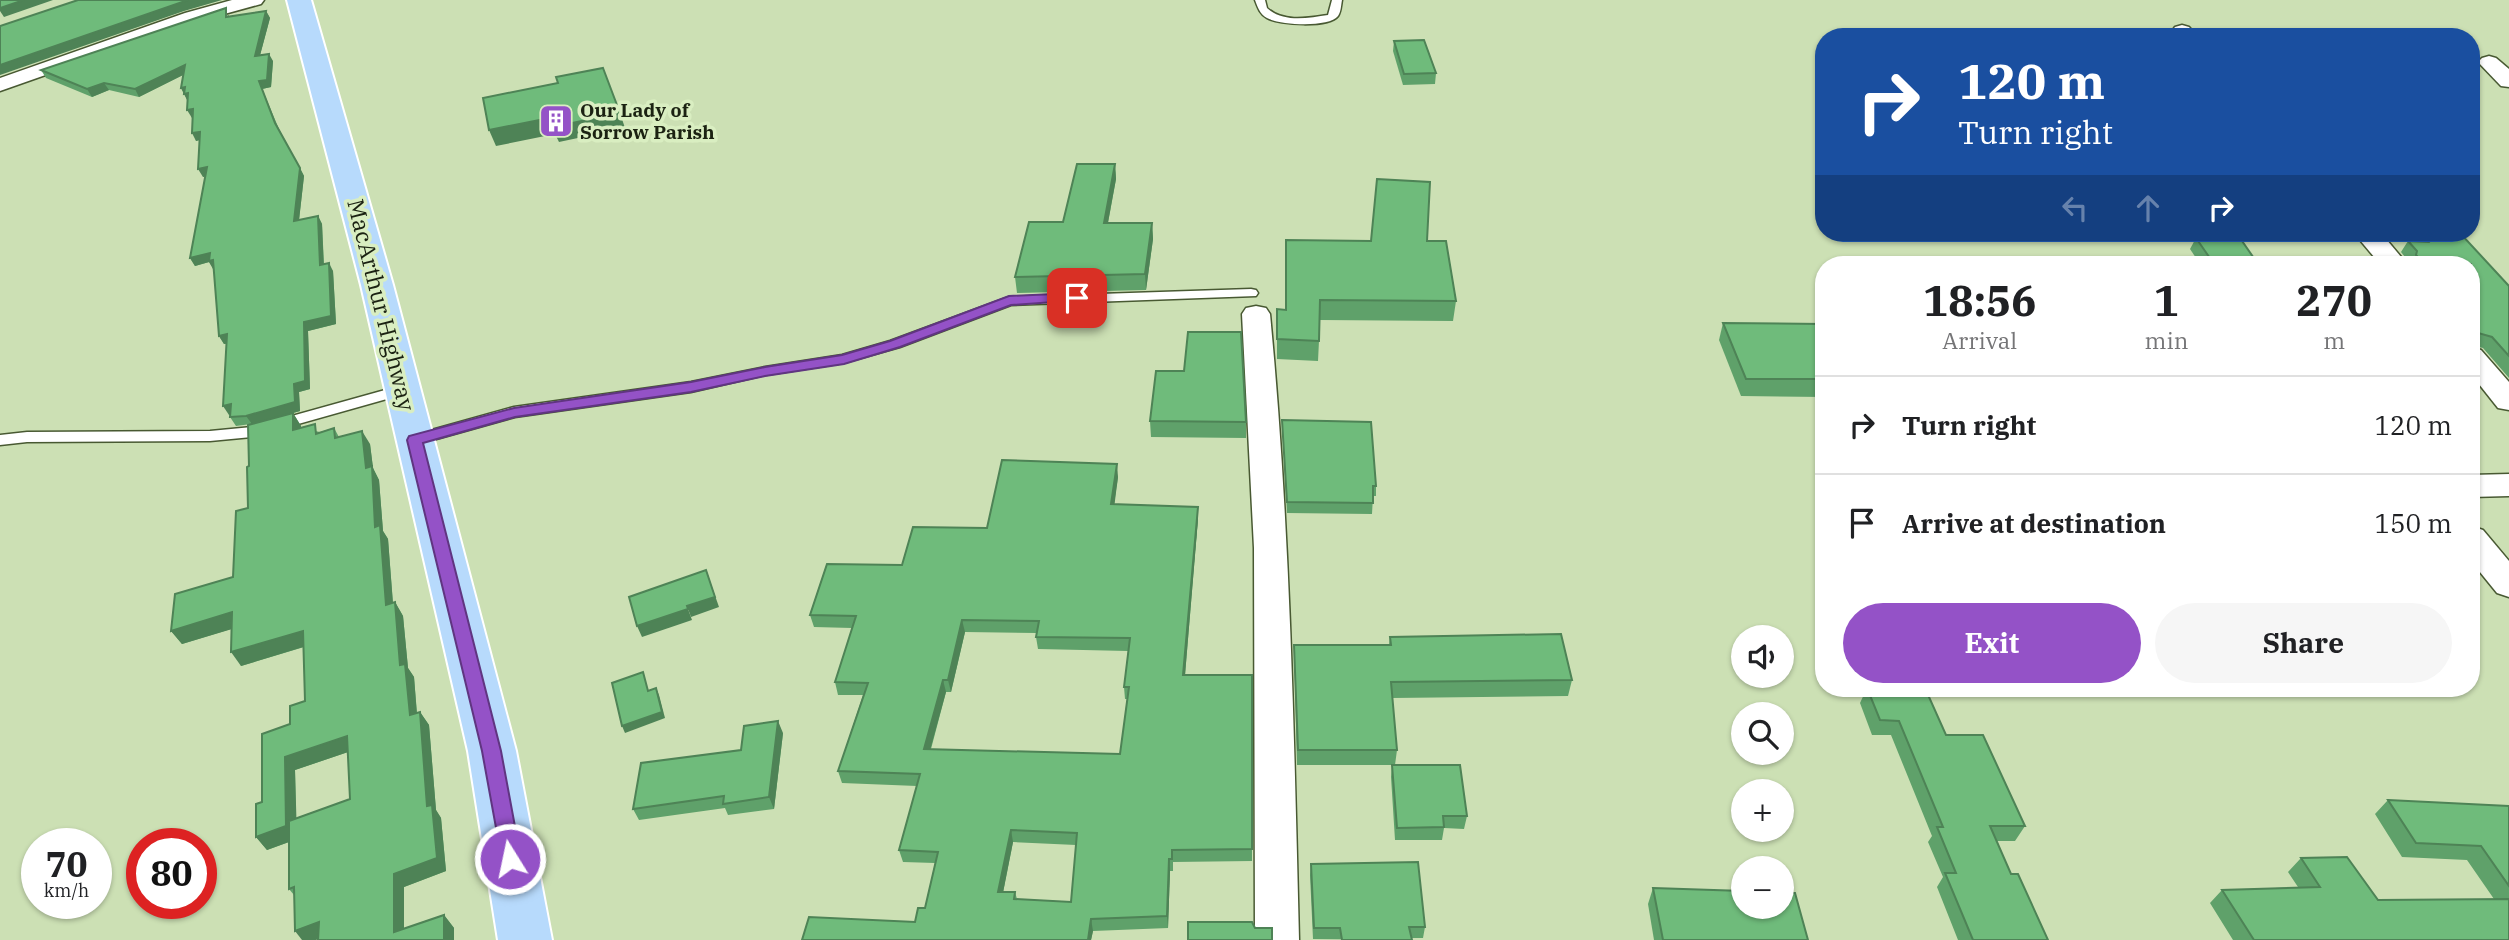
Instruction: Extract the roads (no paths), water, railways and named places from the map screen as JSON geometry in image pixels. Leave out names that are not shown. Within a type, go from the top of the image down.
[{"type":"highway","name":"MacArthur Highway","points":[[299,0],[403,390],[492,751],[525,940]]},
{"type":"street","points":[[0,85],[192,17],[254,0]]},
{"type":"street","points":[[2489,62],[2509,80]]},
{"type":"street","points":[[2375,242],[2387,256]]},
{"type":"street","points":[[1254,304],[1266,415],[1277,940]]},
{"type":"street","points":[[2480,367],[2509,401]]},
{"type":"street","points":[[2480,486],[2509,485]]},
{"type":"street","points":[[2480,549],[2509,584]]},
{"type":"lane","points":[[1259,0],[1260,8],[1266,15],[1284,20],[1331,18],[1335,14],[1337,0]]},
{"type":"lane","points":[[415,440],[514,412],[691,387],[765,371],[844,359],[895,344],[1009,300],[1254,304]]},
{"type":"lane","points":[[0,440],[27,437],[210,436],[252,432],[403,390]]},
{"type":"place","name":"Our Lady of Sorrow Parish","points":[[556,121]]}]
